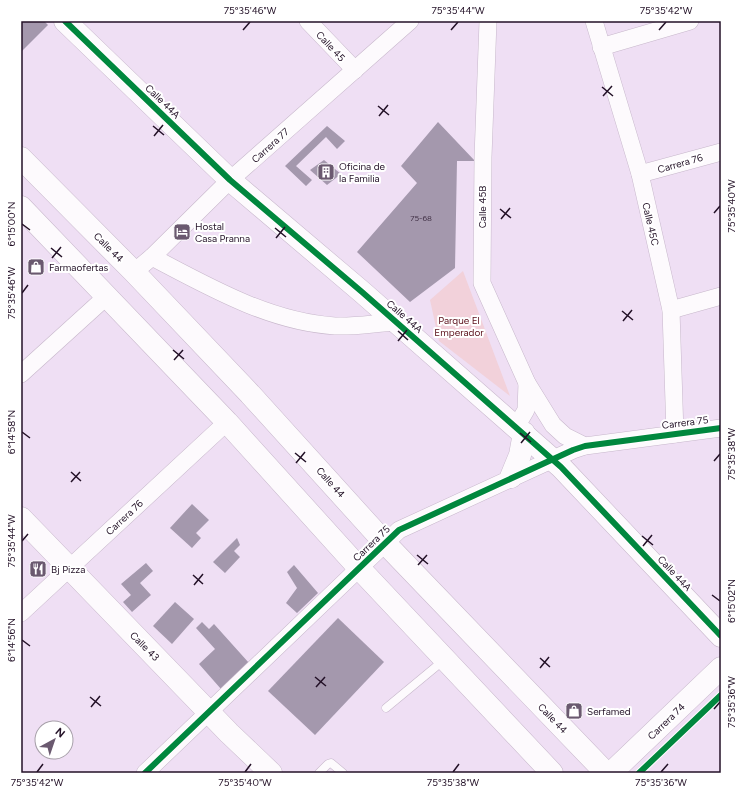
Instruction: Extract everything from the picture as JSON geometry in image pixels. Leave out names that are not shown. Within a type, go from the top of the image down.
[{"type":"main road","name":"Calle 44A","points":[[66,21],[230,180],[396,322],[552,459],[721,636]]},
{"type":"main road","name":"Calle 44","points":[[21,158],[134,272],[261,405],[386,543],[606,773]]},
{"type":"main road","points":[[21,207],[227,422],[359,568],[552,773]]},
{"type":"main road","points":[[511,477],[520,455],[520,430]]},
{"type":"main road","name":"Calle 43","points":[[21,518],[68,568],[210,711],[229,733],[271,773]]},
{"type":"main road","name":"Carrera 74","points":[[611,773],[721,668]]},
{"type":"street","name":"Calle 45","points":[[308,21],[354,70]]},
{"type":"street","name":"Carrera 77","points":[[134,272],[152,257],[230,180],[410,21]]},
{"type":"street","name":"Calle 45B","points":[[488,21],[483,157],[482,282],[527,383],[553,425],[565,436],[585,446]]},
{"type":"street","name":"Calle 45C","points":[[594,21],[640,174],[671,310],[675,434]]},
{"type":"street","points":[[601,47],[690,21]]},
{"type":"street","name":"Carrera 76","points":[[640,174],[721,152]]},
{"type":"street","points":[[152,257],[233,297],[272,313],[294,319],[335,326],[396,322]]},
{"type":"street","points":[[21,374],[107,296]]},
{"type":"street","points":[[671,310],[721,296]]},
{"type":"street","name":"Calle 45B","points":[[520,430],[526,410],[527,383]]},
{"type":"street","name":"Carrera 76","points":[[21,612],[227,422]]},
{"type":"street","name":"Carrera 75","points":[[145,773],[399,530],[511,477],[585,446],[721,428]]},
{"type":"lane","points":[[386,708],[444,659]]},
{"type":"lane","points":[[319,773],[331,763],[343,773]]},
{"type":"green space","name":"Parque El Emperador","points":[[463,271],[510,396],[439,341],[430,300]]},
{"type":"building","points":[[21,21],[44,21],[48,25],[21,52]]},
{"type":"building","points":[[438,122],[475,161],[457,161],[455,268],[410,302],[357,252],[417,183],[401,166]]},
{"type":"building","points":[[327,126],[345,141],[337,149],[326,137],[296,166],[312,180],[306,186],[285,166]]},
{"type":"building","name":"Oficina de la Familia","points":[[324,160],[341,174],[327,185],[310,170]]},
{"type":"building","points":[[192,504],[209,520],[196,533],[201,538],[192,548],[170,528]]},
{"type":"building","points":[[237,538],[240,545],[234,551],[240,557],[225,573],[213,562]]},
{"type":"building","points":[[146,563],[153,571],[140,583],[151,595],[132,612],[123,602],[131,595],[121,584]]},
{"type":"building","points":[[294,565],[318,593],[297,613],[286,603],[297,588],[287,572]]},
{"type":"building","points":[[175,602],[194,619],[172,644],[153,626]]},
{"type":"building","points":[[338,618],[384,662],[315,735],[268,691]]},
{"type":"building","points":[[202,622],[209,629],[214,624],[249,663],[221,689],[199,664],[215,649],[196,628]]},
{"type":"cycle path","points":[[65,21],[230,180],[362,292],[561,467],[721,636]]},
{"type":"cycle path","points":[[145,773],[399,530],[573,450],[585,446],[721,428]]},
{"type":"cycle path","points":[[639,773],[721,695]]},
{"type":"place","name":"Oficina de la Familia","points":[[326,172]]},
{"type":"place","name":"Hostal Casa Pranna","points":[[182,232]]},
{"type":"place","name":"Farmaofertas","points":[[36,267]]},
{"type":"place","name":"Bj Pizza","points":[[38,569]]},
{"type":"place","name":"Serfamed","points":[[574,711]]}]
